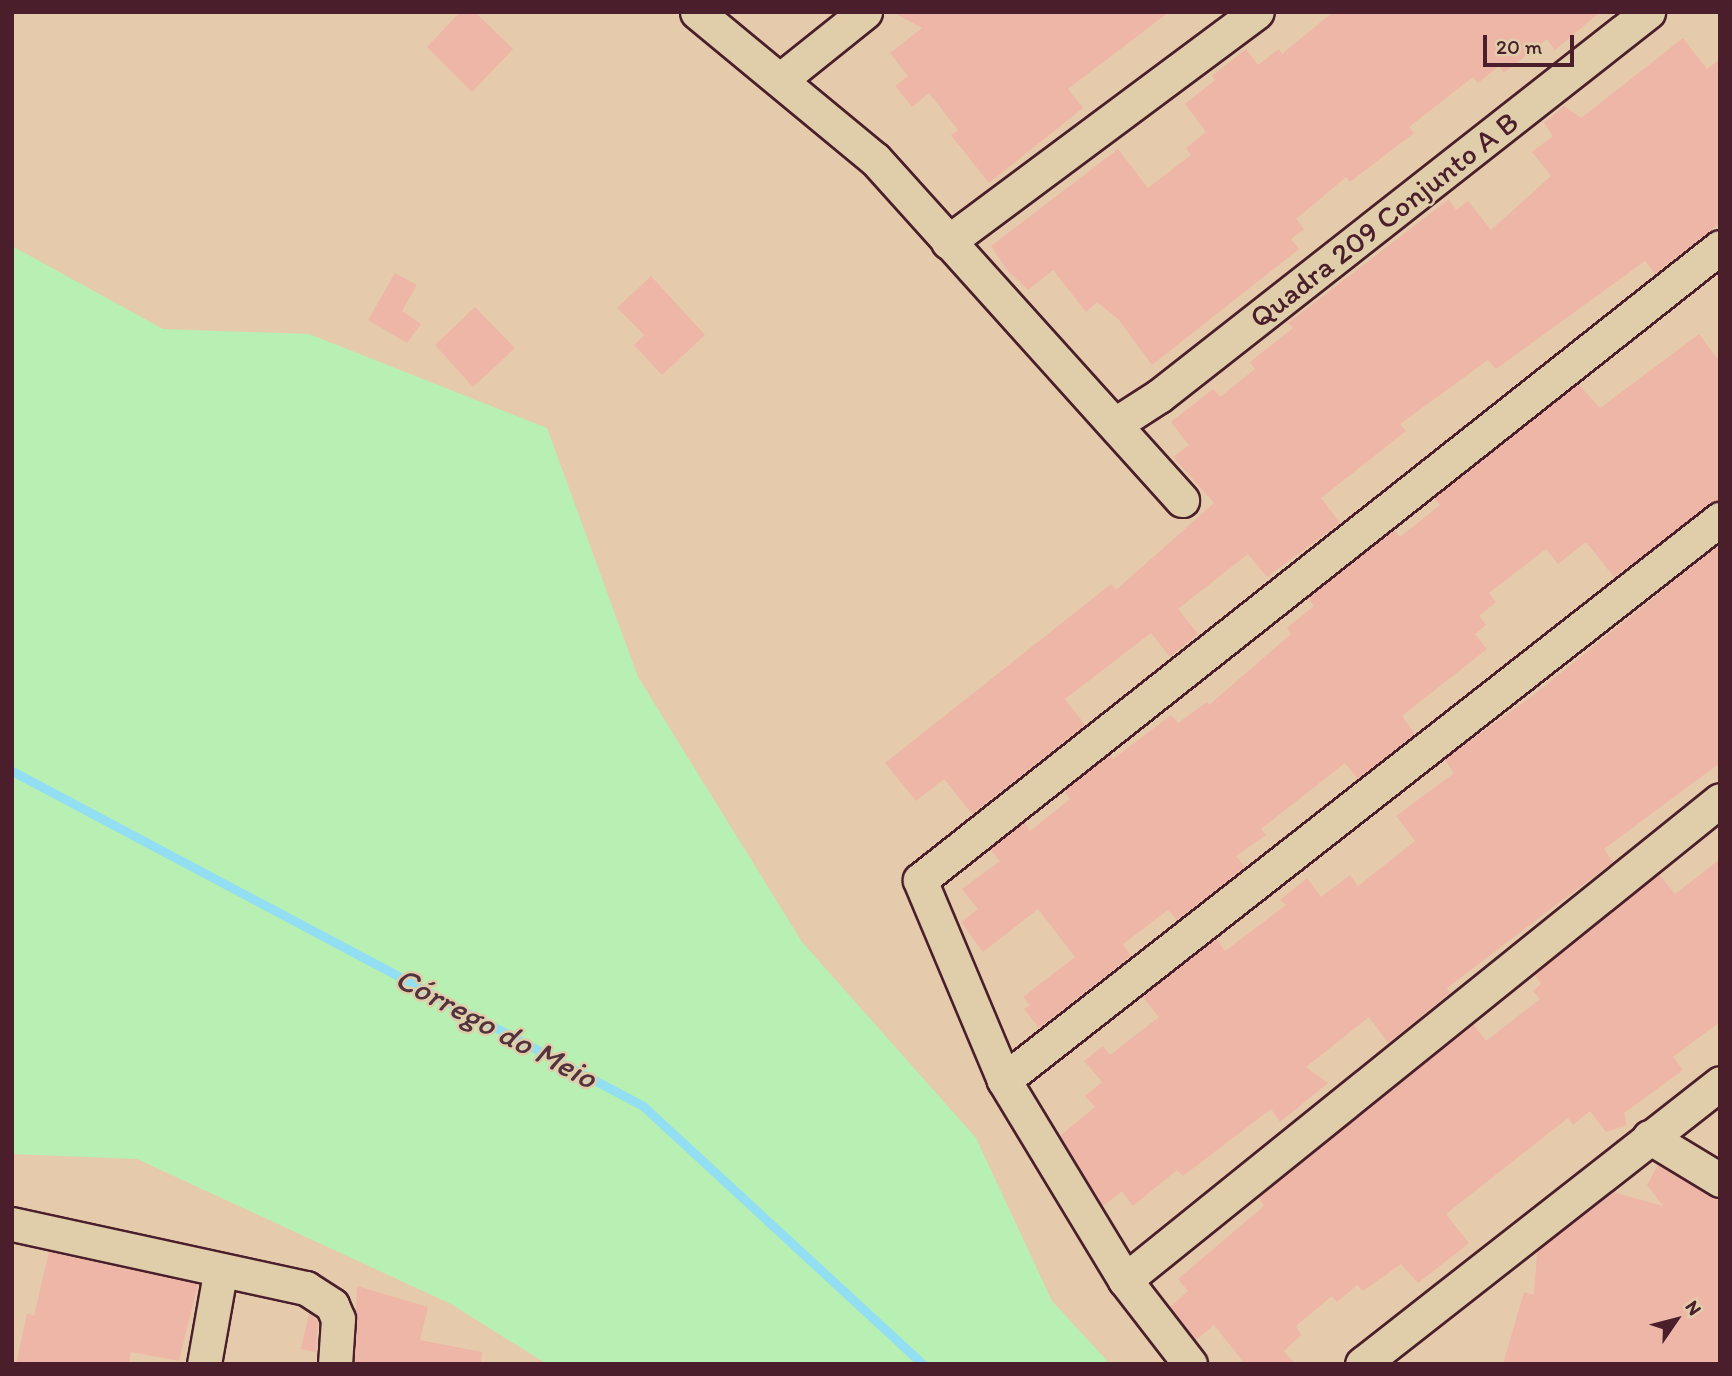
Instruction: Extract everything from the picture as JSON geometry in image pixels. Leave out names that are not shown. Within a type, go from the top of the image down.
[{"type":"street","points":[[697,12],[875,159],[948,242],[1117,423],[1182,500]]},
{"type":"street","points":[[780,80],[865,12]]},
{"type":"street","points":[[948,242],[1257,12]]},
{"type":"street","name":"Quadra 209 Conjunto A B","points":[[1117,423],[1159,396],[1648,12]]},
{"type":"street","points":[[1190,1364],[1125,1280],[1004,1080],[920,880],[1720,247]]},
{"type":"street","points":[[1004,1080],[1720,519]]},
{"type":"street","points":[[1125,1280],[1720,800]]},
{"type":"street","points":[[1362,1364],[1720,1083]]},
{"type":"street","points":[[1649,1137],[1720,1180]]},
{"type":"street","points":[[12,1224],[321,1295],[338,1319],[335,1364]]},
{"type":"street","points":[[204,1364],[220,1273]]},
{"type":"green space","points":[[12,246],[163,329],[309,334],[547,428],[638,677],[802,942],[976,1138],[1052,1301],[1110,1364],[547,1364],[451,1304],[137,1159],[12,1154]]},
{"type":"building","points":[[460,12],[475,12],[513,49],[472,92],[427,47]]},
{"type":"building","points":[[892,12],[1169,12],[1068,89],[1083,108],[989,183],[951,135],[958,130],[929,93],[912,107],[895,86],[908,76],[890,53],[922,28]]},
{"type":"building","points":[[1333,12],[1600,12],[1555,50],[1547,39],[1504,73],[1499,66],[1478,83],[1473,77],[1409,127],[1414,133],[1350,182],[1346,177],[1296,219],[1304,229],[1291,239],[1299,249],[1152,365],[1119,320],[1097,302],[1086,312],[1053,270],[1028,290],[1007,270],[991,246],[1118,149],[1148,188],[1191,155],[1186,148],[1206,132],[1185,104],[1215,80],[1212,76],[1246,49],[1258,65],[1279,49],[1282,54]]},
{"type":"building","points":[[1683,38],[1707,69],[1720,59],[1720,223],[1655,274],[1645,261],[1496,369],[1488,360],[1400,424],[1406,431],[1321,498],[1340,523],[1267,577],[1248,554],[1178,609],[1198,634],[1170,657],[1151,633],[1065,699],[1085,725],[972,814],[944,779],[916,801],[885,763],[1111,584],[1116,590],[1214,503],[1173,457],[1189,445],[1171,422],[1213,389],[1220,397],[1255,369],[1250,362],[1293,328],[1288,323],[1449,199],[1456,210],[1468,201],[1491,230],[1551,176],[1532,152],[1553,136],[1544,123],[1564,106],[1581,118]]},
{"type":"building","points":[[395,273],[417,285],[402,311],[421,324],[407,343],[368,320]]},
{"type":"building","points":[[651,276],[705,335],[662,375],[634,345],[644,335],[617,308]]},
{"type":"building","points":[[475,307],[515,348],[473,387],[435,345]]},
{"type":"building","points":[[1699,334],[1720,362],[1720,500],[1614,577],[1586,542],[1558,564],[1546,549],[1489,593],[1496,602],[1479,616],[1486,625],[1475,634],[1487,649],[1402,716],[1415,734],[1358,779],[1345,763],[1261,829],[1266,835],[1236,856],[1245,867],[1177,920],[1168,910],[1123,944],[1131,956],[1039,1028],[1024,1009],[1030,1005],[1023,997],[1075,957],[1038,909],[983,952],[961,922],[978,909],[962,889],[1000,861],[990,849],[1024,822],[1030,831],[1070,799],[1064,791],[1110,754],[1113,759],[1171,715],[1178,723],[1207,702],[1209,705],[1291,634],[1287,628],[1314,606],[1308,598],[1394,530],[1400,537],[1440,505],[1434,498],[1578,384],[1600,408]]},
{"type":"building","points":[[1720,544],[1720,763],[1604,849],[1613,862],[1447,988],[1450,993],[1388,1043],[1369,1017],[1306,1067],[1328,1083],[1280,1122],[1271,1109],[1183,1176],[1177,1170],[1133,1206],[1122,1191],[1103,1206],[1060,1136],[1095,1107],[1085,1096],[1102,1082],[1084,1061],[1103,1046],[1110,1055],[1159,1017],[1142,996],[1216,938],[1225,951],[1286,905],[1280,900],[1307,878],[1321,897],[1350,875],[1358,886],[1415,841],[1396,816],[1454,773],[1444,759],[1531,697]]},
{"type":"building","points":[[1720,859],[1720,1022],[1673,1057],[1683,1070],[1624,1113],[1626,1125],[1606,1132],[1590,1111],[1573,1125],[1568,1118],[1446,1214],[1469,1243],[1418,1283],[1401,1264],[1363,1291],[1357,1285],[1337,1302],[1332,1296],[1296,1326],[1301,1335],[1284,1351],[1295,1364],[1245,1364],[1214,1325],[1196,1340],[1170,1307],[1188,1291],[1178,1279],[1264,1206],[1258,1197],[1473,1024],[1486,1041],[1540,999],[1533,991],[1541,984],[1534,974],[1659,874],[1675,894]]},
{"type":"building","points":[[1658,1165],[1720,1199],[1720,1364],[1503,1364],[1524,1292],[1534,1295],[1537,1251],[1613,1192],[1663,1206],[1647,1185]]},
{"type":"building","points":[[49,1252],[198,1284],[179,1361],[131,1352],[129,1364],[16,1364],[27,1313],[34,1316]]},
{"type":"building","points":[[357,1286],[428,1307],[420,1340],[482,1352],[481,1364],[354,1364]]},
{"type":"building","points":[[309,1313],[318,1322],[316,1352],[301,1349]]},
{"type":"waterway","name":"Córrego do Meio","points":[[12,771],[643,1106],[923,1364]]}]
